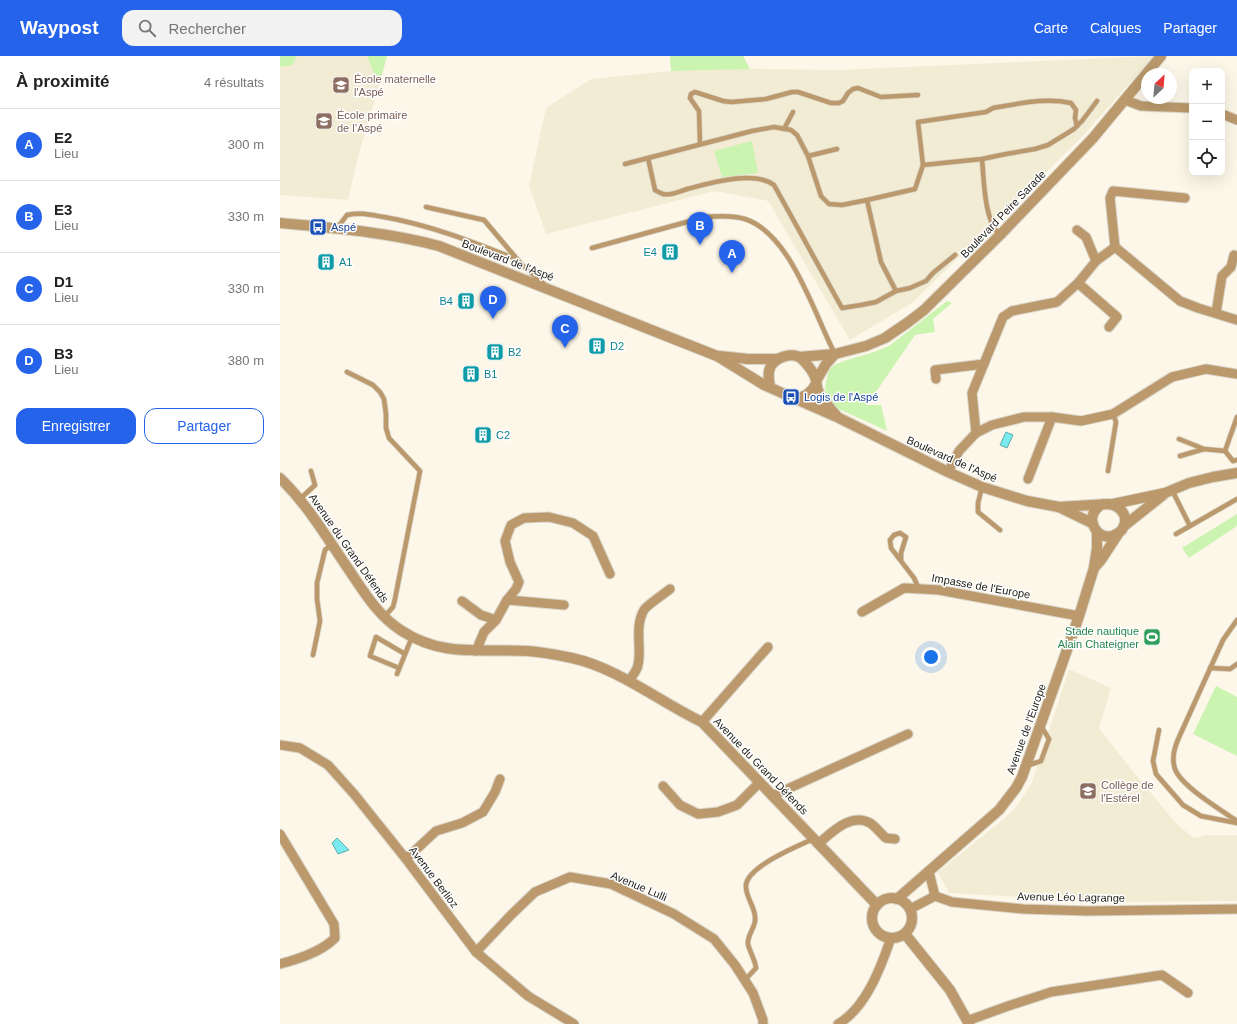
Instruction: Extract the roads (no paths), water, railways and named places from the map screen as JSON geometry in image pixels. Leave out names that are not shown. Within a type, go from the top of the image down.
[{"type":"street","name":"Boulevard Peire Sarade","points":[[799,357],[835,354],[872,343],[885,338],[907,323],[947,288],[1093,138],[1161,56]]},
{"type":"street","points":[[1125,100],[1142,106],[1189,108]]},
{"type":"street","points":[[1225,114],[1236,116]]},
{"type":"street","points":[[1185,198],[1113,191],[1110,198],[1115,247],[1180,301],[1237,320]]},
{"type":"street","name":"Boulevard de l'Aspé","points":[[280,223],[388,235],[432,244],[550,289],[717,356],[764,385],[770,387]]},
{"type":"street","points":[[1077,230],[1086,237],[1096,261]]},
{"type":"street","points":[[976,432],[972,393],[1003,317],[1012,311],[1057,302],[1078,283],[1096,261],[1115,247]]},
{"type":"street","points":[[1216,313],[1222,276],[1231,267],[1234,255]]},
{"type":"street","points":[[1078,283],[1117,317],[1109,327]]},
{"type":"street","points":[[816,382],[808,366],[799,357],[788,355],[777,359],[770,366],[770,387],[795,399],[805,396],[812,391],[826,364],[835,354]]},
{"type":"street","name":"Boulevard de l'Aspé","points":[[717,356],[748,359],[777,359]]},
{"type":"street","points":[[936,378],[936,370],[984,364]]},
{"type":"street","points":[[948,472],[959,451],[976,432],[992,426],[1024,417],[1052,417],[1081,421],[1113,414],[1172,377],[1206,369],[1237,374]]},
{"type":"street","name":"Boulevard de l'Aspé","points":[[816,382],[825,403],[839,418]]},
{"type":"street","name":"Boulevard de l'Aspé","points":[[795,399],[839,418],[948,472],[982,487],[1027,501],[1059,507],[1108,504],[1169,492],[1201,480],[1236,473]]},
{"type":"street","points":[[1028,478],[1052,417]]},
{"type":"street","name":"Avenue du Grand Défends","points":[[280,478],[312,514],[367,598],[384,617],[401,631],[435,647],[456,651],[528,651],[573,658],[596,666],[629,681],[683,713],[702,722],[877,905]]},
{"type":"street","name":"Boulevard de l'Aspé","points":[[1121,530],[1169,492]]},
{"type":"street","points":[[1108,504],[1120,509],[1125,517],[1121,530],[1114,536],[1105,536],[1094,528],[1092,519],[1096,510],[1108,504]]},
{"type":"street","name":"Boulevard de l'Aspé","points":[[1059,507],[1094,528]]},
{"type":"street","points":[[476,651],[484,632],[496,620],[519,582],[510,562],[506,542],[511,525],[524,518],[549,517],[574,523],[593,536],[610,574]]},
{"type":"street","name":"Avenue de l'Europe","points":[[897,899],[999,810],[1016,788],[1026,766],[1079,616],[1094,568],[1097,548],[1094,528]]},
{"type":"street","name":"Avenue de l'Europe","points":[[1094,568],[1121,530]]},
{"type":"street","name":"Impasse de l'Europe","points":[[862,612],[904,588],[939,590],[1079,616]]},
{"type":"street","points":[[629,681],[638,667],[640,650],[638,636],[640,621],[644,610],[670,589]]},
{"type":"street","points":[[507,600],[564,605]]},
{"type":"street","points":[[462,601],[481,615],[496,620]]},
{"type":"street","points":[[702,722],[768,647]]},
{"type":"street","points":[[772,796],[908,734]]},
{"type":"street","name":"Avenue Berlioz","points":[[280,745],[300,748],[328,766],[354,794],[406,859],[476,952],[528,996],[574,1024]]},
{"type":"street","points":[[406,859],[436,831],[462,823],[483,812],[496,792],[500,779]]},
{"type":"street","points":[[663,786],[680,805],[698,814],[718,812],[737,805],[760,782]]},
{"type":"street","points":[[816,842],[840,825],[860,819],[870,823],[886,838],[895,839]]},
{"type":"street","points":[[280,834],[334,924],[335,938],[328,945],[309,954],[280,964]]},
{"type":"street","points":[[910,910],[914,906],[935,896],[929,872]]},
{"type":"street","name":"Avenue Lulli","points":[[476,952],[535,892],[570,877],[611,884],[674,914],[714,939],[736,965],[753,993],[763,1020],[763,1024]]},
{"type":"street","name":"Avenue Léo Lagrange","points":[[935,896],[952,902],[1023,909],[1088,911],[1237,909]]},
{"type":"street","points":[[897,899],[907,905],[910,910],[912,916],[911,923],[905,934],[896,938],[891,938],[880,934],[874,926],[873,915],[877,905],[884,900],[897,899]]},
{"type":"street","points":[[905,934],[950,990],[968,1022],[1008,1006],[1051,992],[1162,975],[1188,993]]},
{"type":"street","points":[[838,1024],[843,1021],[858,1005],[870,987],[881,968],[891,938]]},
{"type":"lane","points":[[700,144],[699,111],[690,98],[691,94],[695,92],[731,102],[766,99],[792,92],[798,92],[830,103],[839,103],[843,101],[848,93],[853,89],[858,88],[880,97],[918,95]]},
{"type":"lane","points":[[625,164],[700,144],[774,127],[791,130],[797,135],[808,156],[821,196],[830,204],[842,205],[915,189],[923,165],[918,122],[986,112],[993,108],[1038,101],[1062,101],[1071,103],[1076,110],[1075,118],[1077,126]]},
{"type":"lane","points":[[923,165],[982,159],[1035,150],[1048,144],[1077,126],[1097,101]]},
{"type":"lane","points":[[784,129],[793,112]]},
{"type":"lane","points":[[808,156],[838,149]]},
{"type":"lane","points":[[648,158],[655,190],[664,194],[740,178],[760,178],[769,181],[774,185],[842,308],[876,302],[896,291],[910,288],[926,281],[933,273],[955,255]]},
{"type":"lane","points":[[982,159],[986,204],[993,224],[1000,235]]},
{"type":"lane","points":[[867,200],[881,262],[896,291]]},
{"type":"lane","points":[[426,207],[484,220],[516,259],[550,289]]},
{"type":"lane","points":[[337,229],[347,215],[356,213],[371,215],[400,220],[441,231],[516,259]]},
{"type":"lane","points":[[592,248],[705,217],[716,216],[744,218],[756,224],[779,245],[786,255],[793,266],[835,354]]},
{"type":"lane","points":[[347,372],[373,385],[380,392],[384,399],[386,428],[389,438],[420,471],[396,599],[393,607],[384,617]]},
{"type":"lane","points":[[1108,471],[1116,422],[1113,414]]},
{"type":"lane","points":[[1225,451],[1237,417]]},
{"type":"lane","points":[[1179,439],[1204,449],[1225,451],[1235,460],[1236,473]]},
{"type":"lane","points":[[1180,456],[1204,449]]},
{"type":"lane","points":[[300,499],[315,486],[311,471]]},
{"type":"lane","points":[[982,487],[978,503],[978,512],[1000,530]]},
{"type":"lane","points":[[1169,492],[1190,526]]},
{"type":"lane","points":[[1176,534],[1237,499]]},
{"type":"lane","points":[[901,560],[901,553],[906,537],[900,533],[894,535],[890,540],[891,548],[914,578],[919,589]]},
{"type":"lane","points":[[313,655],[320,621],[317,599],[317,583],[326,550],[332,544]]},
{"type":"lane","points":[[1237,620],[1224,640],[1210,668],[1175,746],[1173,758],[1175,770],[1187,785],[1237,822]]},
{"type":"lane","points":[[399,668],[370,656],[376,637],[404,654]]},
{"type":"lane","points":[[396,674],[412,637]]},
{"type":"lane","points":[[1210,668],[1230,669],[1237,664]]},
{"type":"lane","points":[[1159,730],[1153,761],[1156,774],[1183,805],[1201,816],[1237,822]]},
{"type":"lane","points":[[745,980],[756,968],[755,961],[748,944],[748,939],[755,921],[755,912],[747,892],[746,886],[748,880],[755,872],[781,853],[816,842]]},
{"type":"water","points":[[1006,432],[1013,435],[1007,448],[1000,445]]},
{"type":"water","points":[[337,838],[349,850],[338,854],[332,843]]},
{"type":"place","name":"École maternelle l'Aspé","points":[[341,85]]},
{"type":"place","name":"École primaire de l’Aspé","points":[[324,121]]},
{"type":"place","name":"Aspé","points":[[318,227]]},
{"type":"place","name":"E3","points":[[700,245]]},
{"type":"place","name":"E4","points":[[670,252]]},
{"type":"place","name":"A1","points":[[326,262]]},
{"type":"place","name":"E2","points":[[732,273]]},
{"type":"place","name":"B4","points":[[466,301]]},
{"type":"place","name":"B3","points":[[493,319]]},
{"type":"place","name":"D2","points":[[597,346]]},
{"type":"place","name":"D1","points":[[565,348]]},
{"type":"place","name":"B2","points":[[495,352]]},
{"type":"place","name":"B1","points":[[471,374]]},
{"type":"place","name":"Logis de l'Aspé","points":[[791,397]]},
{"type":"place","name":"C2","points":[[483,435]]},
{"type":"place","name":"Stade nautique Alain Chateigner","points":[[1152,637]]},
{"type":"place","name":"Collège de l'Estérel","points":[[1088,791]]}]
